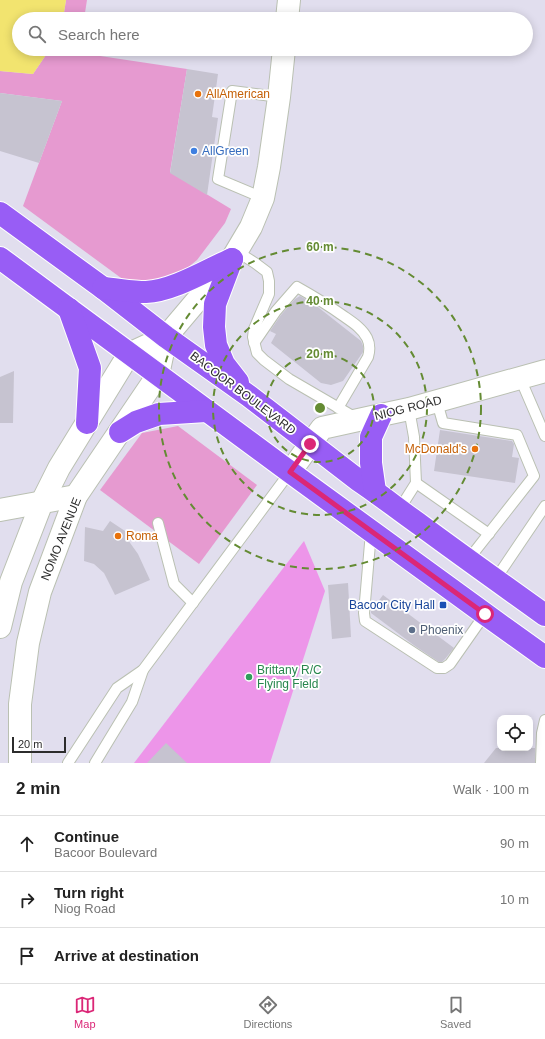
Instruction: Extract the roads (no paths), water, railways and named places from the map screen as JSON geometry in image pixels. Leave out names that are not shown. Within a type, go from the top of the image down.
[{"type":"main road","points":[[288,12],[289,0]]},
{"type":"main road","name":"NOMO AVENUE","points":[[129,354],[166,337],[234,255],[250,226],[263,198],[280,97],[283,56]]},
{"type":"main road","name":"BACOOR BOULEVARD","points":[[0,213],[166,337],[249,396],[358,480],[545,615]]},
{"type":"main road","points":[[102,288],[146,292],[162,289],[183,282],[234,255]]},
{"type":"main road","points":[[234,255],[215,304],[214,327],[216,345],[224,364],[249,396]]},
{"type":"main road","points":[[0,258],[371,532],[545,657]]},
{"type":"main road","points":[[69,309],[90,368],[87,423]]},
{"type":"main road","name":"NOMO AVENUE","points":[[20,763],[20,704],[28,643],[40,592],[76,496],[158,375],[166,337]]},
{"type":"main road","points":[[0,627],[11,582],[42,502],[59,468],[129,354]]},
{"type":"main road","name":"NIOG ROAD","points":[[290,472],[322,428],[409,410],[545,371]]},
{"type":"main road","points":[[120,432],[136,422],[159,414],[206,410]]},
{"type":"main road","points":[[375,491],[371,463],[371,437],[381,415]]},
{"type":"main road","points":[[0,510],[76,496]]},
{"type":"lane","points":[[263,198],[218,179],[232,91],[280,97]]},
{"type":"lane","points":[[234,255],[255,262],[267,272],[269,294],[254,329],[253,337],[257,353],[289,379],[360,420]]},
{"type":"lane","points":[[254,343],[276,311],[297,287],[358,326],[364,332],[370,349],[368,357],[338,408]]},
{"type":"lane","points":[[520,378],[545,436]]},
{"type":"lane","points":[[437,402],[443,423],[517,435],[534,476],[468,560]]},
{"type":"lane","points":[[399,510],[416,483],[414,437],[409,410]]},
{"type":"lane","points":[[95,763],[132,702],[143,670],[290,472]]},
{"type":"lane","points":[[416,483],[489,534]]},
{"type":"lane","points":[[495,580],[545,506]]},
{"type":"lane","points":[[158,523],[174,584],[193,603]]},
{"type":"lane","points":[[371,532],[364,612],[365,621],[437,668],[444,668],[450,664],[485,614]]},
{"type":"lane","points":[[68,763],[117,688],[143,670]]},
{"type":"lane","points":[[541,763],[542,733],[545,720]]},
{"type":"place","name":"AllAmerican","points":[[198,94]]},
{"type":"place","name":"AllGreen","points":[[194,151]]},
{"type":"place","name":"McDonald's","points":[[475,449]]},
{"type":"place","name":"Roma","points":[[118,536]]},
{"type":"place","name":"Bacoor City Hall","points":[[443,605]]},
{"type":"place","name":"Phoenix","points":[[412,630]]},
{"type":"place","name":"Brittany R/C Flying Field","points":[[249,677]]}]
